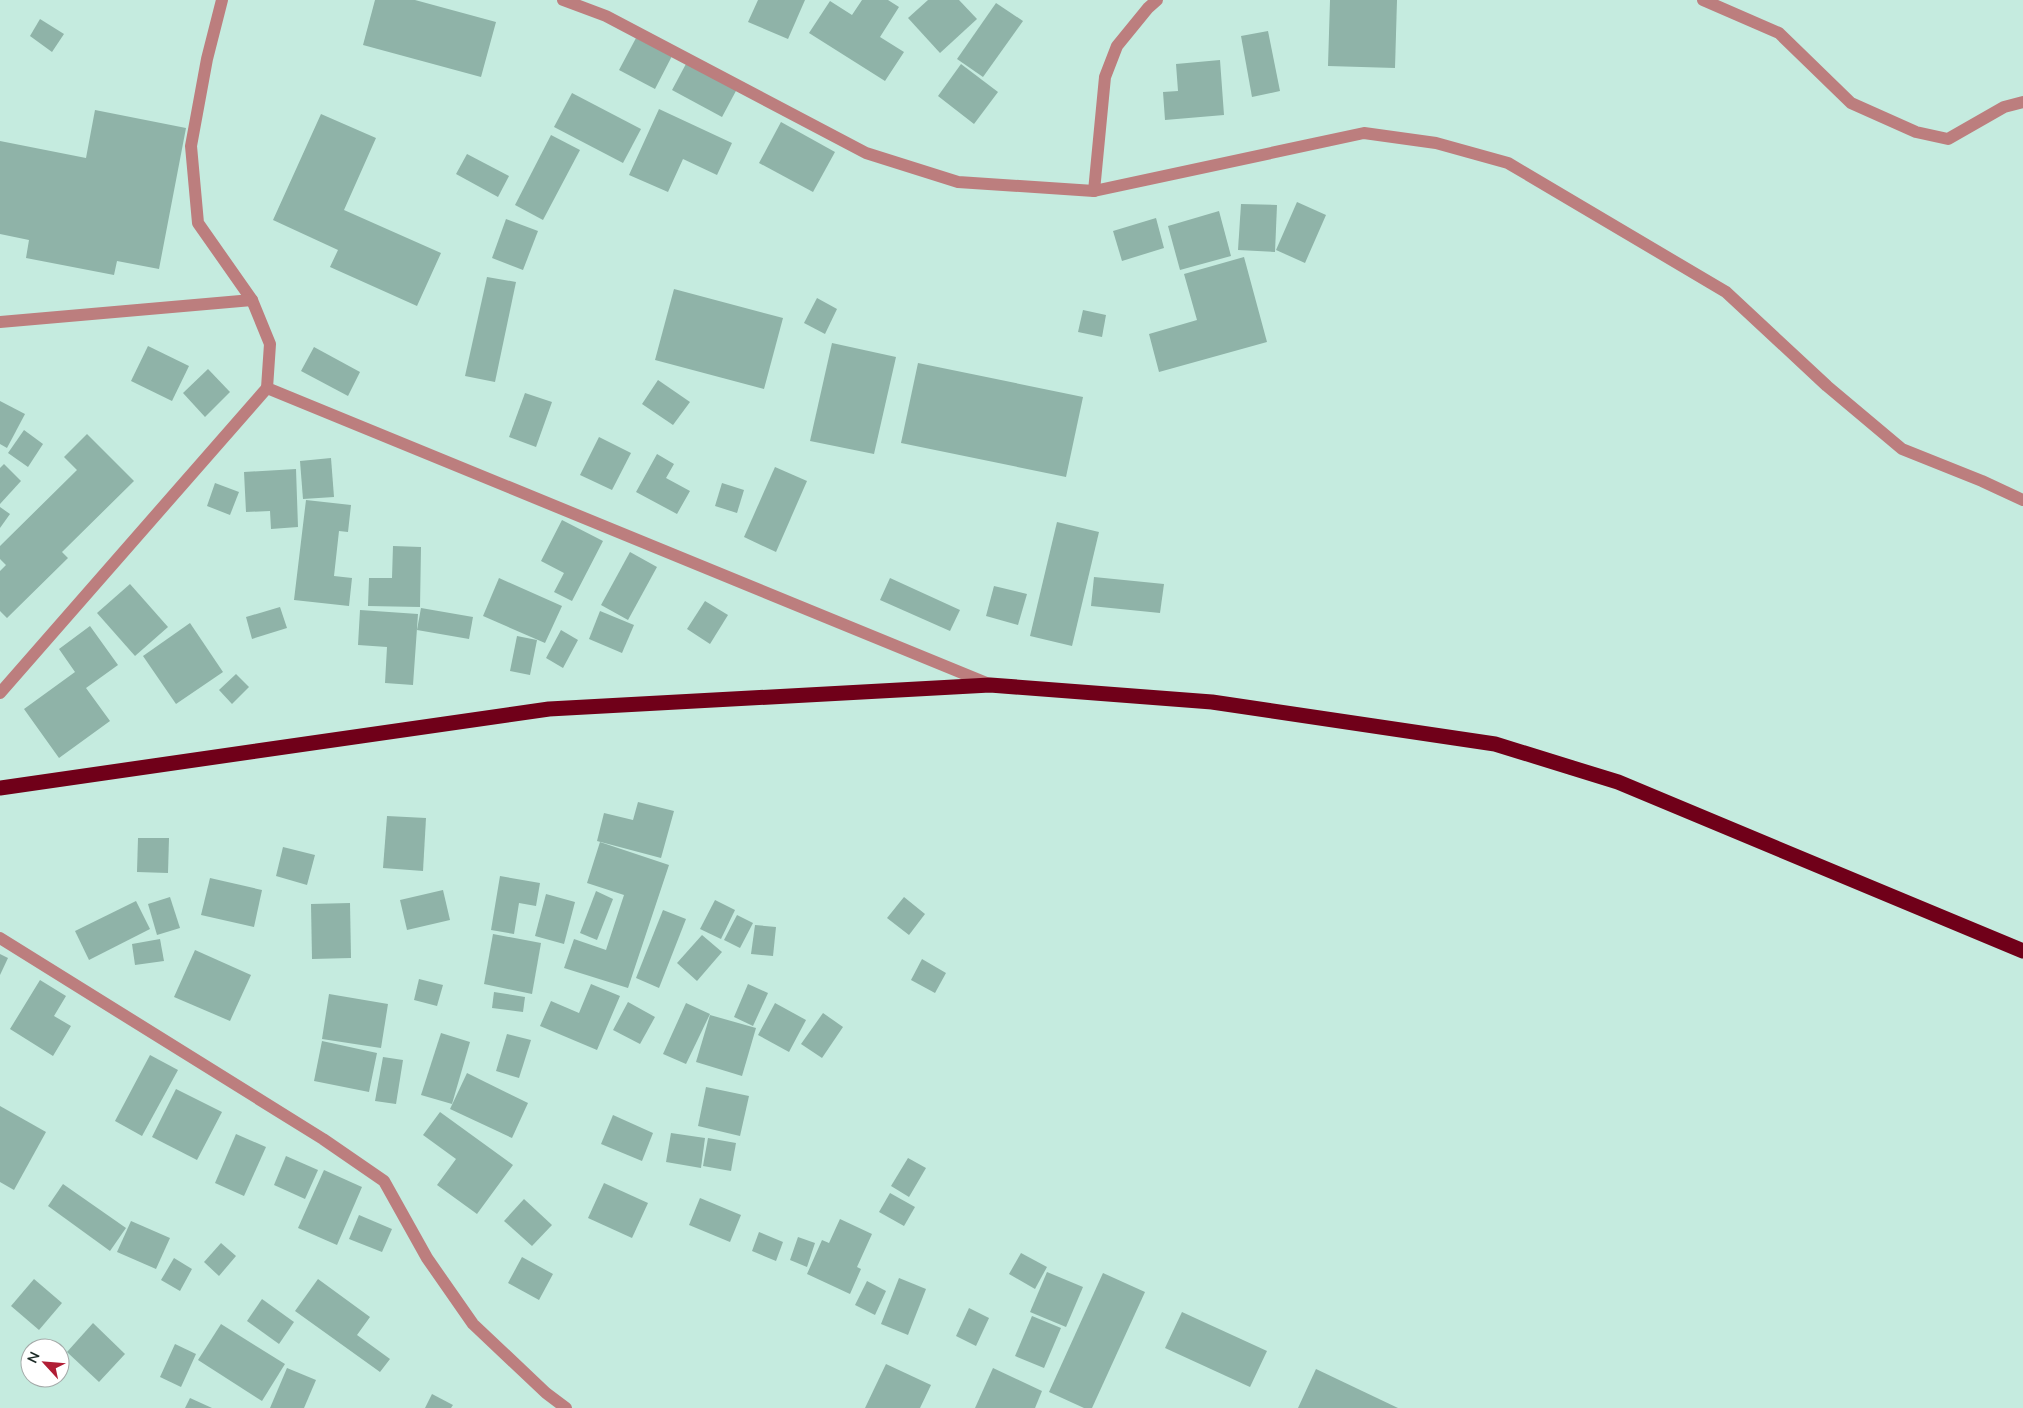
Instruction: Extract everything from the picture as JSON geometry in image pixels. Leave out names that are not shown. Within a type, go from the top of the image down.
[{"type":"highway","points":[[0,788],[549,709],[990,685],[1212,702],[1495,744],[1618,782],[2023,952]]},
{"type":"street","points":[[0,693],[267,388],[270,344],[252,300],[198,223],[191,146],[207,59],[222,0]]},
{"type":"street","points":[[564,0],[606,16],[866,153],[958,182],[1094,191],[1364,133],[1436,143],[1508,163],[1726,292],[1827,386],[1902,449],[1982,480],[2023,500]]},
{"type":"street","points":[[1094,191],[1105,77],[1117,46],[1148,8],[1157,0]]},
{"type":"street","points":[[1704,0],[1779,33],[1851,103],[1916,132],[1948,139],[2004,107],[2023,102]]},
{"type":"street","points":[[0,322],[252,300]]},
{"type":"street","points":[[267,388],[990,685]]},
{"type":"street","points":[[0,938],[323,1139],[384,1181],[427,1258],[473,1324],[546,1394],[566,1408]]},
{"type":"building","points":[[375,0],[415,0],[496,22],[481,77],[363,45]]},
{"type":"building","points":[[758,0],[805,0],[788,39],[748,22]]},
{"type":"building","points":[[862,0],[888,0],[899,7],[880,37],[904,52],[885,81],[809,33],[830,1],[852,15]]},
{"type":"building","points":[[928,0],[959,0],[977,19],[940,53],[908,18]]},
{"type":"building","points":[[1330,0],[1397,0],[1395,68],[1328,66]]},
{"type":"building","points":[[996,3],[1023,21],[983,77],[957,59]]},
{"type":"building","points":[[40,19],[64,34],[52,52],[30,36]]},
{"type":"building","points":[[1268,31],[1280,91],[1252,97],[1241,36]]},
{"type":"building","points":[[636,38],[672,56],[655,89],[619,70]]},
{"type":"building","points":[[1220,60],[1224,115],[1165,120],[1163,92],[1178,91],[1176,64]]},
{"type":"building","points":[[687,62],[737,89],[722,117],[672,90]]},
{"type":"building","points":[[961,64],[998,92],[974,124],[938,96]]},
{"type":"building","points":[[572,93],[641,129],[623,163],[554,127]]},
{"type":"building","points":[[659,109],[732,143],[717,175],[683,159],[668,192],[629,175]]},
{"type":"building","points":[[95,110],[186,128],[159,269],[117,261],[114,275],[26,258],[29,240],[0,234],[0,141],[86,158]]},
{"type":"building","points":[[321,114],[376,138],[344,210],[441,253],[417,306],[330,267],[338,250],[273,220]]},
{"type":"building","points":[[781,122],[835,152],[813,192],[759,163]]},
{"type":"building","points":[[551,135],[580,150],[543,220],[515,205]]},
{"type":"building","points":[[467,154],[509,176],[498,197],[456,174]]},
{"type":"building","points":[[1297,202],[1326,215],[1305,263],[1276,250]]},
{"type":"building","points":[[1241,204],[1277,205],[1275,252],[1238,250]]},
{"type":"building","points":[[1219,211],[1231,256],[1180,270],[1168,226]]},
{"type":"building","points":[[1156,218],[1164,248],[1122,261],[1113,231]]},
{"type":"building","points":[[506,219],[538,231],[523,270],[492,258]]},
{"type":"building","points":[[1244,257],[1267,342],[1159,372],[1149,334],[1197,320],[1184,274]]},
{"type":"building","points":[[487,277],[516,282],[495,382],[465,376]]},
{"type":"building","points":[[674,289],[783,318],[764,389],[655,360]]},
{"type":"building","points":[[817,298],[837,309],[825,334],[804,323]]},
{"type":"building","points":[[1083,310],[1106,315],[1102,337],[1078,332]]},
{"type":"building","points":[[832,343],[896,357],[874,454],[810,441]]},
{"type":"building","points":[[148,346],[189,366],[172,401],[131,381]]},
{"type":"building","points":[[314,347],[360,372],[348,396],[301,371]]},
{"type":"building","points":[[918,363],[1083,397],[1066,477],[901,443]]},
{"type":"building","points":[[208,369],[230,392],[205,417],[183,393]]},
{"type":"building","points":[[658,380],[690,402],[673,425],[642,404]]},
{"type":"building","points":[[525,393],[552,402],[536,447],[509,437]]},
{"type":"building","points":[[0,401],[25,414],[7,448],[0,444]]},
{"type":"building","points":[[24,430],[43,444],[28,467],[8,453]]},
{"type":"building","points":[[87,434],[134,481],[62,552],[68,558],[7,618],[0,611],[0,571],[6,565],[0,559],[0,546],[77,470],[64,457]]},
{"type":"building","points":[[599,437],[631,453],[612,490],[580,475]]},
{"type":"building","points":[[657,454],[674,464],[666,478],[690,491],[677,514],[636,492]]},
{"type":"building","points":[[331,458],[334,497],[303,499],[300,461]]},
{"type":"building","points":[[4,464],[21,481],[0,504],[0,468]]},
{"type":"building","points":[[775,467],[807,481],[776,552],[744,537]]},
{"type":"building","points":[[296,469],[298,527],[271,529],[270,511],[246,512],[244,472]]},
{"type":"building","points":[[215,483],[239,492],[230,515],[207,506]]},
{"type":"building","points":[[722,483],[744,490],[737,513],[715,506]]},
{"type":"building","points":[[306,500],[351,505],[348,532],[339,531],[334,576],[352,578],[349,606],[294,600]]},
{"type":"building","points":[[0,507],[10,514],[0,528]]},
{"type":"building","points":[[562,520],[603,541],[572,601],[554,592],[564,573],[541,561]]},
{"type":"building","points":[[1057,522],[1099,532],[1072,646],[1030,636]]},
{"type":"building","points":[[393,546],[421,547],[420,607],[368,606],[369,578],[392,578]]},
{"type":"building","points":[[630,552],[657,567],[628,620],[601,605]]},
{"type":"building","points":[[1094,577],[1164,584],[1160,613],[1091,606]]},
{"type":"building","points":[[499,578],[562,606],[545,643],[483,616]]},
{"type":"building","points":[[890,578],[960,610],[950,631],[880,600]]},
{"type":"building","points":[[130,584],[168,627],[135,656],[97,613]]},
{"type":"building","points":[[994,586],[1027,594],[1018,625],[986,616]]},
{"type":"building","points":[[705,601],[728,615],[710,644],[687,629]]},
{"type":"building","points":[[280,607],[287,628],[252,639],[246,617]]},
{"type":"building","points":[[421,608],[473,617],[469,639],[417,630]]},
{"type":"building","points":[[360,610],[418,614],[413,685],[385,683],[387,647],[358,645]]},
{"type":"building","points":[[600,611],[634,625],[622,653],[589,639]]},
{"type":"building","points":[[190,623],[223,672],[176,704],[143,656]]},
{"type":"building","points":[[90,626],[118,665],[86,688],[110,721],[59,758],[24,709],[75,672],[59,649]]},
{"type":"building","points":[[561,630],[578,640],[563,668],[546,658]]},
{"type":"building","points":[[517,636],[537,640],[530,675],[510,671]]},
{"type":"building","points":[[236,674],[249,687],[232,704],[219,690]]},
{"type":"building","points":[[638,802],[674,811],[661,858],[597,841],[604,813],[633,820]]},
{"type":"building","points":[[387,816],[426,818],[423,871],[383,868]]},
{"type":"building","points":[[138,838],[169,838],[168,873],[137,872]]},
{"type":"building","points":[[600,842],[669,865],[628,988],[564,968],[574,939],[606,950],[624,895],[587,883]]},
{"type":"building","points":[[283,847],[315,855],[307,885],[276,876]]},
{"type":"building","points":[[500,876],[540,883],[536,906],[519,903],[514,934],[491,930]]},
{"type":"building","points":[[210,878],[262,890],[254,927],[201,915]]},
{"type":"building","points":[[443,890],[450,920],[407,930],[400,900]]},
{"type":"building","points":[[596,891],[613,899],[597,940],[580,933]]},
{"type":"building","points":[[546,894],[575,902],[564,944],[535,936]]},
{"type":"building","points":[[170,897],[180,928],[157,935],[148,904]]},
{"type":"building","points":[[904,897],[925,914],[909,935],[887,918]]},
{"type":"building","points":[[715,900],[735,910],[721,939],[700,929]]},
{"type":"building","points":[[136,901],[150,929],[89,960],[75,931]]},
{"type":"building","points":[[350,903],[351,958],[312,959],[311,904]]},
{"type":"building","points":[[663,910],[686,919],[659,988],[636,978]]},
{"type":"building","points":[[737,915],[753,923],[740,948],[724,940]]},
{"type":"building","points":[[755,925],[776,927],[773,956],[751,954]]},
{"type":"building","points":[[493,934],[541,943],[532,994],[484,984]]},
{"type":"building","points":[[702,935],[722,952],[697,981],[677,963]]},
{"type":"building","points":[[160,939],[164,961],[135,965],[132,944]]},
{"type":"building","points":[[195,950],[251,975],[230,1021],[174,997]]},
{"type":"building","points":[[0,954],[8,958],[0,975]]},
{"type":"building","points":[[922,959],[946,973],[935,993],[911,980]]},
{"type":"building","points":[[419,979],[443,985],[437,1006],[414,1000]]},
{"type":"building","points":[[40,980],[66,996],[54,1016],[71,1026],[53,1056],[10,1029]]},
{"type":"building","points":[[591,984],[620,996],[597,1050],[540,1026],[551,1001],[579,1013]]},
{"type":"building","points":[[748,984],[768,993],[753,1026],[734,1017]]},
{"type":"building","points":[[494,992],[525,997],[523,1012],[492,1008]]},
{"type":"building","points":[[329,994],[388,1004],[381,1048],[322,1039]]},
{"type":"building","points":[[628,1002],[655,1017],[640,1044],[613,1030]]},
{"type":"building","points":[[686,1003],[710,1014],[686,1064],[663,1054]]},
{"type":"building","points":[[775,1003],[806,1020],[789,1052],[758,1035]]},
{"type":"building","points":[[823,1013],[843,1027],[822,1058],[801,1044]]},
{"type":"building","points":[[710,1015],[756,1028],[742,1076],[696,1062]]},
{"type":"building","points":[[441,1033],[470,1042],[452,1104],[421,1095]]},
{"type":"building","points":[[507,1034],[531,1040],[519,1078],[496,1071]]},
{"type":"building","points":[[322,1041],[377,1053],[369,1092],[314,1081]]},
{"type":"building","points":[[150,1055],[178,1070],[142,1136],[115,1121]]},
{"type":"building","points":[[383,1057],[403,1060],[396,1104],[375,1101]]},
{"type":"building","points":[[467,1073],[528,1103],[512,1138],[450,1109]]},
{"type":"building","points":[[706,1087],[749,1096],[740,1136],[698,1126]]},
{"type":"building","points":[[176,1089],[222,1112],[197,1160],[152,1137]]},
{"type":"building","points":[[0,1106],[46,1132],[14,1190],[0,1182]]},
{"type":"building","points":[[440,1112],[513,1165],[477,1214],[437,1185],[456,1159],[423,1135]]},
{"type":"building","points":[[613,1115],[653,1133],[642,1161],[601,1144]]},
{"type":"building","points":[[671,1133],[705,1138],[701,1168],[666,1162]]},
{"type":"building","points":[[236,1134],[266,1147],[244,1196],[215,1183]]},
{"type":"building","points":[[708,1138],[736,1143],[731,1171],[703,1166]]},
{"type":"building","points":[[286,1156],[318,1170],[305,1199],[274,1185]]},
{"type":"building","points":[[908,1158],[926,1168],[909,1197],[891,1186]]},
{"type":"building","points":[[324,1170],[362,1187],[337,1245],[298,1228]]},
{"type":"building","points":[[604,1183],[648,1203],[632,1238],[588,1218]]},
{"type":"building","points":[[63,1184],[126,1228],[110,1251],[48,1206]]},
{"type":"building","points":[[890,1193],[915,1207],[904,1226],[879,1212]]},
{"type":"building","points":[[700,1198],[741,1215],[730,1242],[689,1225]]},
{"type":"building","points":[[524,1199],[552,1225],[532,1246],[504,1221]]},
{"type":"building","points":[[359,1215],[392,1229],[382,1252],[349,1239]]},
{"type":"building","points":[[840,1219],[872,1234],[857,1267],[861,1269],[850,1294],[807,1274],[822,1240],[829,1243]]},
{"type":"building","points":[[131,1221],[170,1238],[156,1269],[117,1252]]},
{"type":"building","points":[[759,1232],[783,1242],[776,1261],[752,1251]]},
{"type":"building","points":[[798,1237],[815,1243],[807,1267],[790,1260]]},
{"type":"building","points":[[221,1243],[236,1256],[219,1276],[204,1262]]},
{"type":"building","points":[[1021,1253],[1047,1267],[1035,1289],[1009,1274]]},
{"type":"building","points":[[522,1257],[553,1274],[539,1300],[508,1283]]},
{"type":"building","points":[[174,1258],[192,1269],[180,1291],[161,1280]]},
{"type":"building","points":[[1047,1272],[1083,1287],[1066,1327],[1030,1312]]},
{"type":"building","points":[[1103,1273],[1145,1292],[1092,1408],[1084,1408],[1049,1392]]},
{"type":"building","points":[[899,1278],[926,1289],[908,1335],[881,1324]]},
{"type":"building","points":[[34,1279],[62,1303],[39,1330],[11,1306]]},
{"type":"building","points":[[318,1279],[370,1317],[357,1335],[390,1359],[380,1372],[295,1311]]},
{"type":"building","points":[[867,1281],[886,1291],[875,1315],[855,1305]]},
{"type":"building","points":[[262,1299],[294,1322],[279,1344],[247,1321]]},
{"type":"building","points":[[969,1308],[989,1318],[976,1346],[956,1336]]},
{"type":"building","points":[[1182,1312],[1267,1351],[1250,1387],[1165,1348]]},
{"type":"building","points":[[1032,1316],[1061,1328],[1044,1368],[1015,1356]]},
{"type":"building","points":[[93,1323],[125,1354],[99,1382],[70,1355],[70,1349]]},
{"type":"building","points":[[221,1324],[285,1364],[262,1401],[198,1360]]},
{"type":"building","points":[[175,1344],[196,1354],[181,1387],[160,1377]]},
{"type":"building","points":[[886,1364],[931,1385],[920,1408],[865,1408]]},
{"type":"building","points":[[287,1368],[316,1380],[304,1408],[270,1408]]},
{"type":"building","points":[[993,1368],[1042,1391],[1035,1408],[975,1408]]},
{"type":"building","points":[[1316,1369],[1398,1408],[1298,1408]]},
{"type":"building","points":[[432,1394],[453,1405],[451,1408],[425,1408]]},
{"type":"building","points":[[190,1398],[212,1408],[185,1408]]}]
